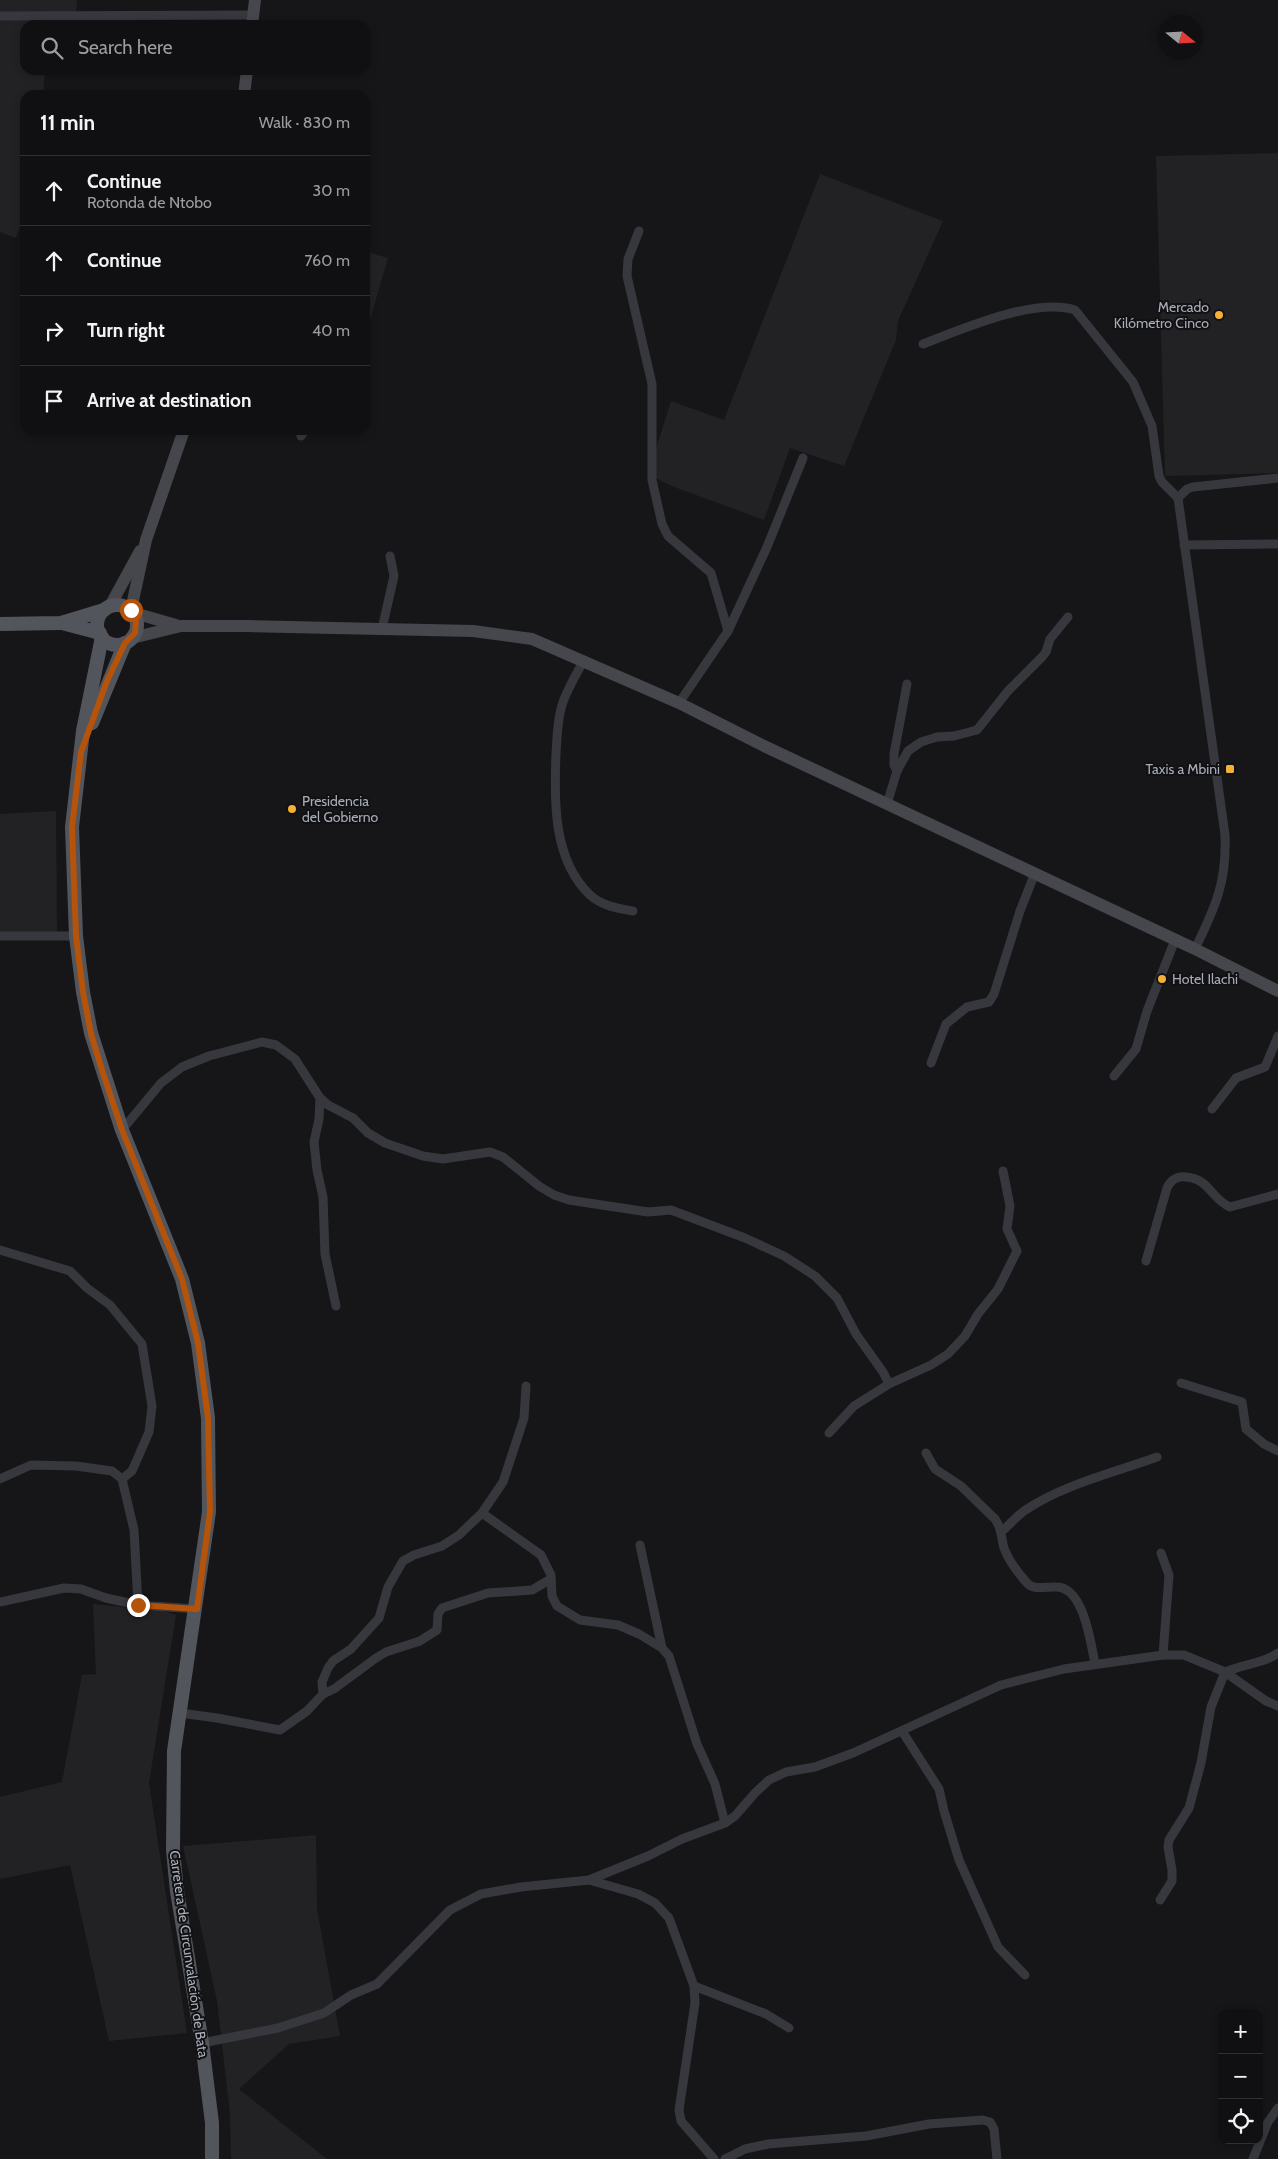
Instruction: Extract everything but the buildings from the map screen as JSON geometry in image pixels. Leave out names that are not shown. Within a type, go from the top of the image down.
[{"type":"main road","points":[[253,20],[255,0]]},
{"type":"main road","points":[[245,90],[246,75]]},
{"type":"main road","points":[[128,640],[137,626],[132,612],[146,540],[182,435]]},
{"type":"main road","points":[[101,635],[98,621],[146,540]]},
{"type":"main road","points":[[0,624],[61,623],[121,605],[132,612],[181,626],[473,631],[517,636],[546,644],[679,704],[1195,949],[1278,991]]},
{"type":"main road","points":[[61,623],[101,635],[115,644],[181,626]]},
{"type":"main road","name":"Carretera de Circunvalación de Bata","points":[[101,635],[81,752],[72,827],[76,936],[83,992],[91,1034],[122,1130],[182,1279],[198,1343],[208,1418],[210,1512],[197,1609],[174,1751],[173,1850],[177,1891],[202,2043],[212,2122],[212,2159]]},
{"type":"main road","name":"Carretera de Circunvalación de Bata","points":[[81,752],[107,681],[128,640]]},
{"type":"street","points":[[0,16],[253,20]]},
{"type":"street","points":[[639,231],[628,259],[627,276],[652,384],[652,480],[665,532],[711,573],[728,631]]},
{"type":"street","points":[[923,344],[1006,313],[1055,307],[1075,310],[1133,382],[1152,426],[1159,476],[1162,482],[1178,498],[1222,803],[1226,860],[1217,903],[1195,949]]},
{"type":"street","points":[[679,704],[728,631],[767,547],[803,458]]},
{"type":"street","points":[[1178,498],[1187,489],[1193,487],[1278,478]]},
{"type":"street","points":[[1184,545],[1278,544]]},
{"type":"street","points":[[382,629],[394,576],[390,556]]},
{"type":"street","points":[[887,804],[897,770],[908,751],[921,742],[937,737],[954,736],[977,730],[1002,698],[1042,657],[1046,652],[1050,639],[1068,617]]},
{"type":"street","points":[[584,660],[566,694],[558,726],[554,793],[556,817],[566,856],[577,879],[591,896],[604,904],[612,908],[632,911]]},
{"type":"street","points":[[897,770],[894,765],[894,754],[907,684]]},
{"type":"street","points":[[931,1063],[946,1024],[968,1007],[989,1002],[994,994],[1020,911],[1035,874]]},
{"type":"street","points":[[0,936],[76,936]]},
{"type":"street","points":[[1114,1076],[1136,1049],[1147,1010],[1174,940]]},
{"type":"street","points":[[1212,1109],[1236,1078],[1265,1067],[1278,1036]]},
{"type":"street","points":[[122,1130],[161,1083],[182,1066],[209,1056],[262,1042],[276,1045],[295,1059],[320,1098],[328,1106],[353,1118],[368,1133],[385,1143],[423,1156],[443,1159],[490,1152],[503,1157],[538,1186],[554,1195],[569,1200],[648,1212],[671,1210],[745,1238],[784,1256],[815,1276],[837,1298],[856,1334],[883,1372],[889,1384]]},
{"type":"street","points":[[320,1098],[319,1119],[314,1142],[317,1170],[323,1197],[325,1254],[336,1306]]},
{"type":"street","points":[[829,1433],[854,1406],[889,1384],[931,1365],[948,1354],[965,1336],[978,1314],[998,1289],[1017,1251],[1007,1229],[1010,1206],[1003,1171]]},
{"type":"street","points":[[1146,1261],[1167,1188],[1174,1179],[1180,1177],[1200,1180],[1224,1205],[1230,1208],[1278,1194]]},
{"type":"street","points":[[0,1250],[70,1271],[87,1288],[110,1305],[142,1344],[152,1406],[149,1432],[132,1471],[122,1479]]},
{"type":"street","points":[[1181,1382],[1242,1402],[1246,1429],[1264,1444],[1278,1451]]},
{"type":"street","points":[[323,1694],[322,1682],[328,1668],[333,1661],[351,1649],[379,1618],[388,1588],[403,1561],[414,1555],[442,1546],[482,1513],[503,1482],[524,1418],[526,1386]]},
{"type":"street","points":[[926,1453],[935,1468],[960,1486],[995,1519],[1001,1532],[1006,1552],[1027,1583],[1036,1587],[1058,1587],[1069,1592],[1085,1615],[1095,1664]]},
{"type":"street","points":[[1001,1532],[1023,1511],[1049,1498],[1157,1457]]},
{"type":"street","points":[[0,1479],[31,1465],[76,1466],[112,1471],[122,1479],[134,1530],[138,1605]]},
{"type":"street","points":[[482,1513],[538,1551],[551,1579],[554,1601],[557,1606],[570,1616],[580,1620],[618,1625],[639,1634],[662,1648]]},
{"type":"street","points":[[640,1545],[662,1648],[673,1664],[698,1744],[715,1784],[725,1823]]},
{"type":"street","points":[[1161,1552],[1169,1576],[1163,1655]]},
{"type":"street","points":[[180,1713],[280,1730],[307,1711],[323,1694],[334,1689],[386,1652],[420,1640],[437,1630],[438,1614],[442,1608],[488,1593],[532,1590],[551,1579]]},
{"type":"street","points":[[0,1602],[64,1588],[82,1589],[106,1598],[138,1605],[197,1609]]},
{"type":"street","points":[[1160,1900],[1172,1881],[1169,1840],[1189,1808],[1209,1730],[1211,1706],[1225,1672],[1242,1665],[1270,1659],[1278,1653]]},
{"type":"street","points":[[202,2043],[278,2028],[324,2013],[351,1995],[377,1984],[450,1910],[481,1894],[521,1887],[589,1880],[648,1856],[682,1839],[725,1823],[735,1816],[769,1780],[786,1772],[815,1767],[902,1731],[1000,1685],[1064,1669],[1163,1655],[1184,1655],[1225,1672],[1266,1701],[1278,1706]]},
{"type":"street","points":[[902,1731],[939,1789],[959,1860],[998,1947],[1025,1975]]},
{"type":"street","points":[[589,1880],[638,1894],[655,1903],[669,1918],[694,1986],[695,2003],[679,2110],[681,2121],[714,2159]]},
{"type":"street","points":[[694,1986],[766,2014],[789,2028]]},
{"type":"street","points":[[1253,2159],[1268,2122],[1278,2108]]},
{"type":"street","points":[[725,2159],[745,2150],[768,2144],[866,2136],[928,2124],[983,2120],[990,2122],[994,2129],[996,2159]]},
{"type":"shaded area","points":[[0,0],[77,0],[75,20],[20,20],[20,75],[45,75],[43,90],[20,90],[20,227],[16,238],[0,232]]},
{"type":"shaded area","name":"Mercado Kilómetro Cinco","points":[[1278,153],[1278,473],[1165,476],[1156,156]]},
{"type":"shaded area","points":[[820,174],[943,221],[898,321],[896,340],[844,466],[790,448],[764,520],[669,485],[654,477],[654,455],[671,401],[724,420]]},
{"type":"shaded area","points":[[370,253],[388,258],[370,320]]},
{"type":"shaded area","points":[[56,811],[57,933],[0,932],[0,814]]},
{"type":"shaded area","points":[[93,1604],[164,1611],[176,1615],[149,1783],[187,2033],[109,2041],[70,1865],[0,1879],[0,1797],[62,1782],[82,1675],[96,1674]]},
{"type":"shaded area","points":[[316,1835],[317,1909],[340,2036],[289,2044],[239,2089],[327,2159],[231,2159],[230,2114],[217,2001],[183,1846]]},
{"type":"place","name":"Mercado Kilómetro Cinco","points":[[1219,315]]},
{"type":"place","name":"Taxis a Mbini","points":[[1230,769]]},
{"type":"place","name":"Presidencia del Gobierno","points":[[292,809]]},
{"type":"place","name":"Hotel Ilachi","points":[[1162,979]]},
{"type":"route","points":[[131,610],[136,620],[135,633],[125,643],[107,681],[81,752],[72,827],[76,936],[83,992],[91,1034],[122,1130],[182,1279],[198,1343],[208,1418],[210,1512],[197,1609],[138,1605]]}]
